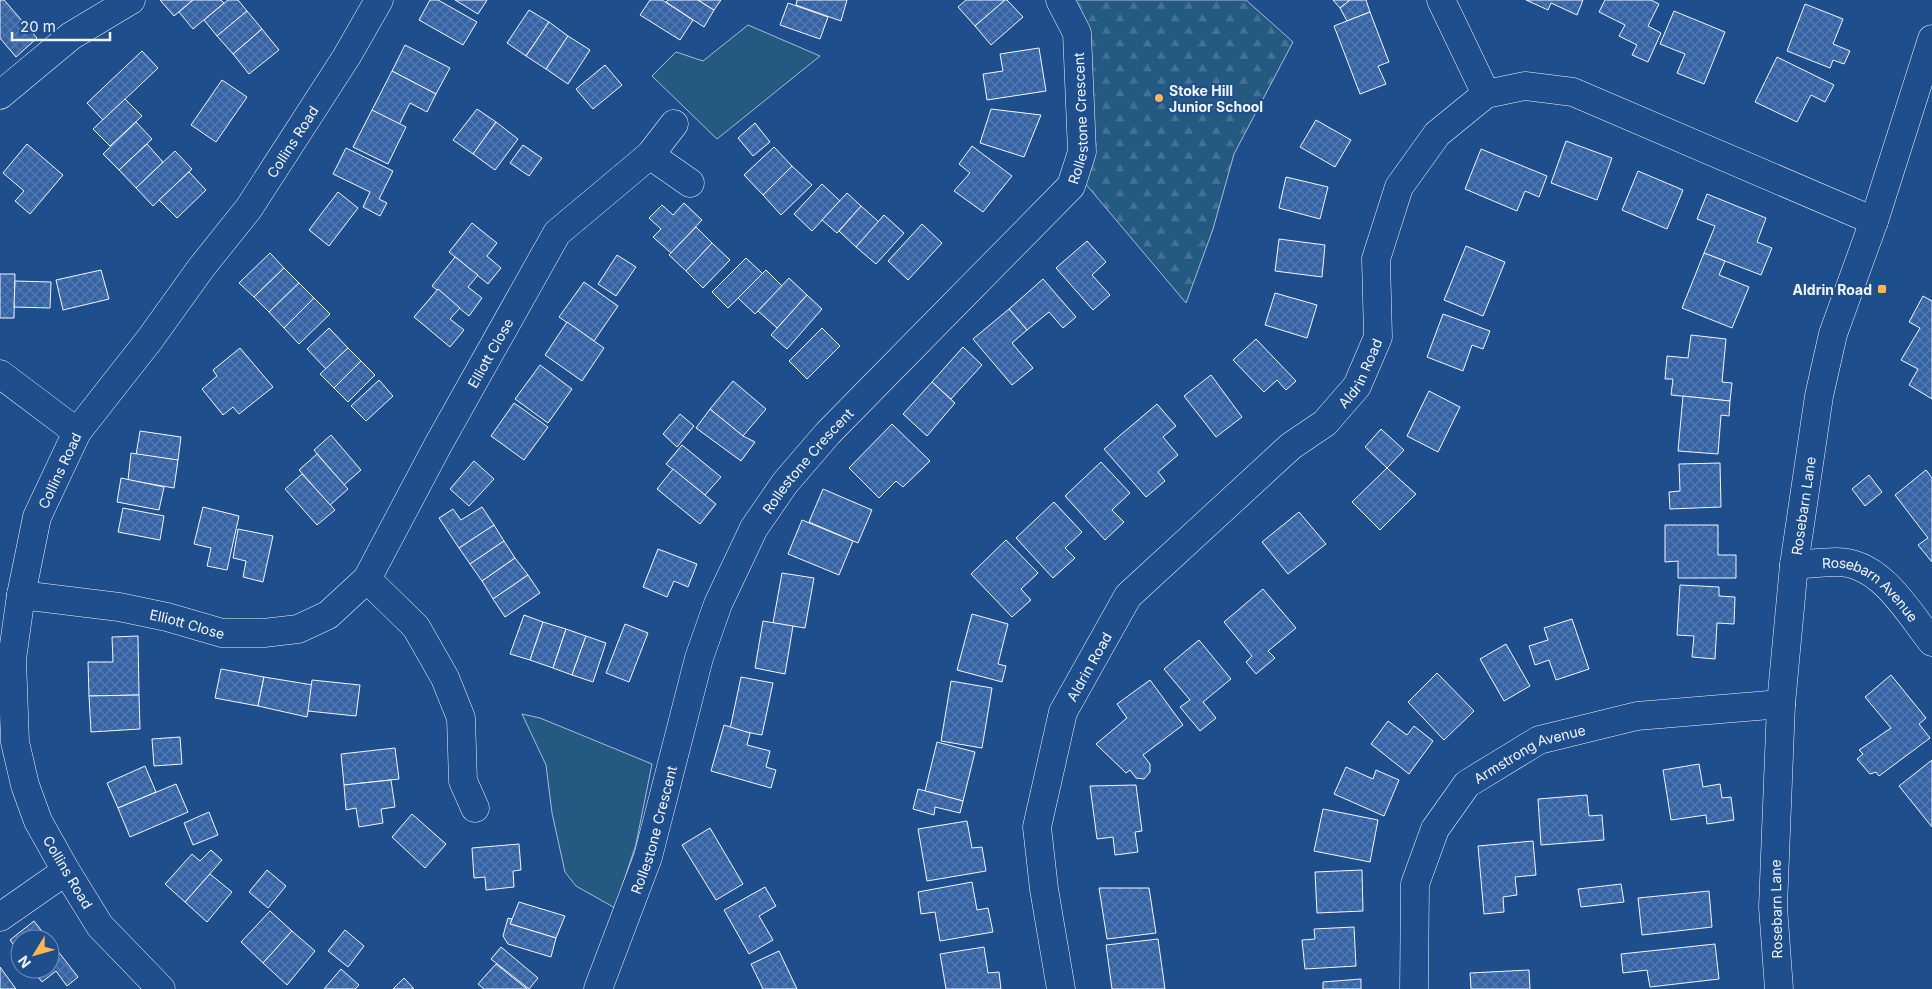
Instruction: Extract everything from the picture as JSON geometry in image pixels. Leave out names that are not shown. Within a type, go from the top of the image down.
[{"type":"street","points":[[0,95],[71,36],[131,0]]},
{"type":"street","name":"Collins Road","points":[[161,989],[100,926],[38,821],[25,785],[15,742],[12,660],[21,595],[36,517],[77,432],[150,339],[201,268],[249,208],[347,56],[379,0]]},
{"type":"street","name":"Rollestone Crescent","points":[[598,989],[648,857],[698,658],[718,604],[754,528],[786,483],[828,433],[1071,186],[1082,152],[1077,33],[1060,0]]},
{"type":"street","points":[[1441,0],[1486,94]]},
{"type":"street","name":"Rosebarn Lane","points":[[1778,989],[1773,907],[1781,704],[1794,565],[1819,396],[1833,334],[1874,221],[1932,39]]},
{"type":"street","name":"Aldrin Road","points":[[1061,989],[1044,889],[1037,827],[1063,712],[1128,596],[1291,446],[1325,423],[1357,386],[1378,337],[1376,259],[1399,187],[1437,134],[1486,94],[1525,86],[1573,92],[1874,221]]},
{"type":"street","name":"Elliott Close","points":[[21,595],[119,607],[167,616],[222,633],[264,633],[298,629],[328,616],[367,579],[438,445],[557,233],[650,155],[674,124]]},
{"type":"street","points":[[650,155],[690,182]]},
{"type":"street","points":[[0,374],[77,432]]},
{"type":"street","name":"Rosebarn Avenue","points":[[1794,565],[1838,562],[1870,572],[1885,584],[1932,642]]},
{"type":"street","points":[[367,579],[416,627],[445,678],[461,718],[463,781],[475,808]]},
{"type":"street","name":"Armstrong Avenue","points":[[1414,989],[1415,884],[1434,829],[1468,784],[1539,740],[1637,716],[1781,704]]},
{"type":"street","points":[[0,917],[66,871]]},
{"type":"green space","name":"Stoke Hill Junior School","points":[[1072,0],[1246,0],[1293,42],[1234,154],[1213,229],[1186,303],[1084,182],[1096,145]]},
{"type":"green space","points":[[748,25],[820,56],[717,139],[652,76],[676,52],[703,61]]},
{"type":"green space","points":[[522,714],[540,718],[652,764],[636,844],[615,908],[576,886],[565,872],[552,813],[546,765]]},
{"type":"building","points":[[0,0],[4,0],[37,38],[16,57],[0,38]]},
{"type":"building","points":[[160,0],[193,0],[174,16]]},
{"type":"building","points":[[193,0],[221,0],[224,3],[193,29],[179,12]]},
{"type":"building","points":[[228,0],[238,0],[247,11],[217,36],[204,20]]},
{"type":"building","points":[[430,0],[438,0],[477,22],[463,45],[419,20]]},
{"type":"building","points":[[455,0],[487,0],[478,14]]},
{"type":"building","points":[[650,0],[662,0],[693,20],[680,40],[640,15]]},
{"type":"building","points":[[668,0],[698,0],[714,10],[704,27],[666,2]]},
{"type":"building","points":[[698,0],[721,0],[714,10]]},
{"type":"building","points":[[797,0],[847,0],[841,21],[796,5]]},
{"type":"building","points":[[966,0],[1005,0],[975,26],[958,7]]},
{"type":"building","points":[[1005,0],[1023,17],[991,45],[975,26]]},
{"type":"building","points":[[1333,0],[1350,0],[1340,8]]},
{"type":"building","points":[[1350,0],[1366,0],[1370,12],[1347,21],[1340,8]]},
{"type":"building","points":[[1526,0],[1583,0],[1577,15],[1551,3],[1548,10]]},
{"type":"building","points":[[1605,0],[1651,0],[1659,4],[1648,26],[1661,33],[1648,62],[1632,55],[1637,45],[1619,36],[1625,25],[1599,12]]},
{"type":"building","points":[[788,3],[828,17],[820,39],[780,25]]},
{"type":"building","points":[[1805,4],[1843,19],[1833,44],[1850,51],[1844,64],[1833,60],[1830,68],[1787,51]]},
{"type":"building","points":[[529,10],[549,22],[526,56],[507,43]]},
{"type":"building","points":[[247,11],[262,29],[233,54],[217,36]]},
{"type":"building","points":[[1674,11],[1725,32],[1704,84],[1677,73],[1685,54],[1660,44]]},
{"type":"building","points":[[1370,12],[1389,62],[1378,66],[1386,84],[1360,94],[1334,26]]},
{"type":"building","points":[[549,22],[568,36],[546,69],[526,56]]},
{"type":"building","points":[[262,29],[279,50],[249,74],[233,54]]},
{"type":"building","points":[[568,36],[590,50],[568,84],[546,69]]},
{"type":"building","points":[[405,45],[450,68],[436,94],[392,71]]},
{"type":"building","points":[[1039,48],[1046,91],[987,100],[983,74],[1003,71],[1000,54]]},
{"type":"building","points":[[142,51],[158,68],[103,120],[87,103]]},
{"type":"building","points":[[1777,57],[1834,85],[1825,102],[1811,95],[1797,122],[1755,102]]},
{"type":"building","points":[[605,65],[622,85],[593,109],[576,89]]},
{"type":"building","points":[[392,71],[436,94],[427,112],[410,103],[399,125],[372,110]]},
{"type":"building","points":[[222,80],[247,97],[216,142],[191,125]]},
{"type":"building","points":[[125,99],[142,116],[110,146],[93,129]]},
{"type":"building","points":[[477,109],[496,122],[473,154],[453,140]]},
{"type":"building","points":[[991,109],[1041,115],[1024,157],[980,143]]},
{"type":"building","points":[[372,110],[406,127],[388,164],[353,147]]},
{"type":"building","points":[[1316,120],[1351,140],[1335,167],[1300,147]]},
{"type":"building","points":[[136,122],[152,139],[119,170],[103,154]]},
{"type":"building","points":[[496,122],[518,139],[495,170],[473,154]]},
{"type":"building","points":[[755,123],[770,142],[753,156],[738,138]]},
{"type":"building","points":[[1566,141],[1612,158],[1597,200],[1551,183]]},
{"type":"building","points":[[27,144],[63,175],[30,214],[15,201],[24,191],[3,173]]},
{"type":"building","points":[[147,144],[163,162],[136,188],[119,170]]},
{"type":"building","points":[[523,145],[542,158],[529,176],[510,163]]},
{"type":"building","points":[[972,146],[1012,176],[983,212],[954,191],[970,173],[959,164]]},
{"type":"building","points":[[774,147],[792,166],[763,195],[744,175]]},
{"type":"building","points":[[346,148],[393,171],[379,199],[387,203],[380,216],[363,207],[370,192],[333,174]]},
{"type":"building","points":[[1481,149],[1547,176],[1539,197],[1525,191],[1517,211],[1465,189]]},
{"type":"building","points":[[175,151],[192,169],[153,206],[136,188]]},
{"type":"building","points":[[792,166],[812,185],[781,215],[763,195]]},
{"type":"building","points":[[1638,171],[1683,190],[1667,229],[1622,210]]},
{"type":"building","points":[[189,172],[206,190],[177,218],[159,200]]},
{"type":"building","points":[[1286,177],[1328,187],[1320,219],[1279,208]]},
{"type":"building","points":[[822,184],[840,201],[812,231],[794,214]]},
{"type":"building","points":[[338,192],[358,208],[329,246],[309,230]]},
{"type":"building","points":[[847,193],[861,206],[837,233],[822,220]]},
{"type":"building","points":[[1707,194],[1766,218],[1757,242],[1772,248],[1761,275],[1704,253],[1715,226],[1697,219]]},
{"type":"building","points":[[684,203],[702,220],[671,253],[653,237],[661,229],[649,218],[662,205],[673,215]]},
{"type":"building","points":[[861,206],[879,222],[856,247],[839,231]]},
{"type":"building","points":[[884,215],[904,233],[876,264],[856,247]]},
{"type":"building","points":[[472,223],[497,243],[487,256],[501,268],[488,284],[449,252]]},
{"type":"building","points":[[922,224],[942,243],[908,280],[888,261]]},
{"type":"building","points":[[696,227],[712,243],[686,271],[669,255]]},
{"type":"building","points":[[1279,239],[1325,245],[1322,277],[1275,271]]},
{"type":"building","points":[[1087,241],[1106,262],[1092,275],[1110,295],[1093,310],[1056,268]]},
{"type":"building","points":[[712,243],[730,260],[703,288],[686,271]]},
{"type":"building","points":[[1466,246],[1505,262],[1483,316],[1444,300]]},
{"type":"building","points":[[270,253],[284,268],[254,297],[239,283]]},
{"type":"building","points":[[1704,253],[1725,261],[1719,275],[1749,287],[1732,328],[1682,308]]},
{"type":"building","points":[[617,255],[636,267],[616,296],[598,284]]},
{"type":"building","points":[[455,257],[478,275],[468,287],[482,298],[469,316],[432,286]]},
{"type":"building","points":[[746,258],[763,274],[728,308],[712,292]]},
{"type":"building","points":[[284,268],[299,283],[269,312],[254,297]]},
{"type":"building","points":[[101,270],[109,299],[63,310],[56,280]]},
{"type":"building","points":[[766,270],[782,286],[755,314],[738,298]]},
{"type":"building","points":[[0,274],[15,274],[14,318],[0,318]]},
{"type":"building","points":[[789,278],[807,295],[777,328],[758,311]]},
{"type":"building","points":[[1043,279],[1076,317],[1063,328],[1049,312],[1027,330],[1009,309]]},
{"type":"building","points":[[15,281],[51,282],[50,308],[14,307]]},
{"type":"building","points":[[584,282],[618,306],[594,341],[559,317]]},
{"type":"building","points":[[299,283],[314,298],[284,328],[269,312]]},
{"type":"building","points":[[438,289],[460,308],[450,319],[464,330],[450,347],[414,317]]},
{"type":"building","points":[[1275,293],[1317,305],[1307,338],[1265,325]]},
{"type":"building","points":[[807,295],[822,309],[787,349],[771,335]]},
{"type":"building","points":[[1923,296],[1932,301],[1932,399],[1909,385],[1918,369],[1901,360],[1920,328],[1909,322]]},
{"type":"building","points":[[314,298],[330,314],[299,344],[284,328]]},
{"type":"building","points":[[1009,309],[1027,330],[1012,343],[1033,368],[1012,385],[973,339]]},
{"type":"building","points":[[1443,314],[1490,331],[1483,349],[1472,345],[1463,371],[1427,357]]},
{"type":"building","points":[[567,322],[604,348],[582,381],[545,355]]},
{"type":"building","points":[[329,328],[348,348],[326,369],[307,349]]},
{"type":"building","points":[[822,328],[840,346],[807,379],[789,361]]},
{"type":"building","points":[[1691,335],[1726,339],[1722,382],[1732,383],[1730,401],[1671,395],[1673,379],[1665,379],[1667,356],[1688,358]]},
{"type":"building","points":[[1256,339],[1296,381],[1286,390],[1277,380],[1264,392],[1233,360]]},
{"type":"building","points":[[963,347],[982,365],[951,399],[932,382]]},
{"type":"building","points":[[240,348],[273,387],[239,414],[233,407],[223,415],[202,389],[217,376],[213,370]]},
{"type":"building","points":[[348,348],[361,361],[334,388],[320,374]]},
{"type":"building","points":[[361,361],[375,375],[348,402],[334,388]]},
{"type":"building","points":[[540,365],[572,389],[548,423],[515,399]]},
{"type":"building","points":[[1211,375],[1242,417],[1216,437],[1184,396]]},
{"type":"building","points":[[379,380],[393,396],[366,421],[351,406]]},
{"type":"building","points":[[733,381],[766,409],[743,436],[710,409]]},
{"type":"building","points":[[932,382],[955,403],[927,436],[903,414]]},
{"type":"building","points":[[1429,391],[1460,407],[1438,452],[1407,436]]},
{"type":"building","points":[[1683,396],[1730,401],[1729,416],[1721,415],[1718,454],[1678,451]]},
{"type":"building","points":[[514,403],[548,427],[524,460],[491,436]]},
{"type":"building","points":[[1157,404],[1176,426],[1163,437],[1178,455],[1158,472],[1165,481],[1146,497],[1104,449]]},
{"type":"building","points":[[710,409],[743,436],[755,442],[741,461],[696,428]]},
{"type":"building","points":[[680,414],[694,426],[677,447],[663,434]]},
{"type":"building","points":[[892,424],[930,461],[903,487],[896,481],[879,498],[849,468]]},
{"type":"building","points":[[1381,429],[1404,450],[1387,468],[1365,447]]},
{"type":"building","points":[[140,431],[181,437],[178,460],[136,455]]},
{"type":"building","points":[[331,435],[361,470],[344,485],[314,450]]},
{"type":"building","points":[[682,445],[721,477],[705,495],[666,464]]},
{"type":"building","points":[[131,453],[178,460],[174,488],[128,480]]},
{"type":"building","points":[[317,454],[348,489],[330,505],[299,470]]},
{"type":"building","points":[[474,461],[494,479],[469,506],[450,489]]},
{"type":"building","points":[[1101,462],[1130,493],[1112,510],[1124,522],[1105,540],[1065,496]]},
{"type":"building","points":[[1720,463],[1721,507],[1670,509],[1669,492],[1680,491],[1679,464]]},
{"type":"building","points":[[1387,468],[1416,494],[1380,530],[1352,502]]},
{"type":"building","points":[[673,469],[716,504],[700,524],[657,489]]},
{"type":"building","points":[[1926,470],[1932,478],[1932,562],[1918,545],[1928,538],[1895,495]]},
{"type":"building","points":[[302,474],[335,510],[317,525],[285,489]]},
{"type":"building","points":[[1869,475],[1882,492],[1865,506],[1852,489]]},
{"type":"building","points":[[121,478],[164,487],[159,510],[117,502]]},
{"type":"building","points":[[823,489],[872,510],[858,543],[809,522]]},
{"type":"building","points":[[1054,502],[1082,532],[1065,548],[1075,558],[1053,578],[1016,538]]},
{"type":"building","points":[[203,507],[239,516],[227,570],[207,566],[211,548],[194,544]]},
{"type":"building","points":[[482,507],[494,525],[459,548],[439,518],[453,509],[461,520]]},
{"type":"building","points":[[123,508],[164,516],[160,540],[118,532]]},
{"type":"building","points":[[1299,512],[1326,544],[1288,574],[1262,542]]},
{"type":"building","points":[[802,520],[853,541],[839,575],[788,554]]},
{"type":"building","points":[[494,525],[504,541],[470,564],[459,548]]},
{"type":"building","points":[[1665,525],[1718,525],[1718,555],[1736,555],[1736,578],[1678,578],[1678,561],[1665,562]]},
{"type":"building","points":[[238,529],[273,536],[263,582],[243,577],[246,561],[233,558]]},
{"type":"building","points":[[1006,540],[1038,573],[1021,589],[1031,600],[1012,617],[971,574]]},
{"type":"building","points":[[504,541],[515,558],[482,581],[470,564]]},
{"type":"building","points":[[658,549],[697,564],[688,587],[674,581],[667,597],[643,587]]},
{"type":"building","points":[[515,558],[528,575],[493,599],[482,581]]},
{"type":"building","points":[[782,573],[814,578],[805,628],[773,623]]},
{"type":"building","points":[[528,575],[540,593],[505,617],[493,599]]},
{"type":"building","points":[[1680,585],[1719,587],[1719,596],[1735,597],[1734,624],[1717,623],[1715,659],[1692,657],[1694,636],[1677,635]]},
{"type":"building","points":[[1263,589],[1296,628],[1268,651],[1275,658],[1256,674],[1246,662],[1252,656],[1224,622]]},
{"type":"building","points":[[972,614],[1008,624],[998,664],[1006,666],[1002,682],[957,670]]},
{"type":"building","points":[[524,615],[543,622],[530,660],[510,654]]},
{"type":"building","points":[[1572,619],[1589,669],[1556,680],[1549,660],[1535,665],[1529,646],[1548,640],[1544,628]]},
{"type":"building","points":[[763,621],[793,626],[785,674],[755,668]]},
{"type":"building","points":[[543,622],[566,629],[553,668],[530,660]]},
{"type":"building","points":[[625,624],[648,633],[629,682],[606,673]]},
{"type":"building","points":[[566,629],[586,636],[572,675],[553,668]]},
{"type":"building","points":[[138,636],[139,695],[89,696],[88,662],[113,662],[112,637]]},
{"type":"building","points":[[586,636],[606,643],[593,682],[572,675]]},
{"type":"building","points":[[1199,640],[1231,679],[1203,702],[1216,718],[1200,731],[1180,707],[1190,700],[1164,669]]},
{"type":"building","points":[[1506,644],[1530,686],[1504,701],[1480,659]]},
{"type":"building","points":[[221,669],[264,677],[258,706],[215,698]]},
{"type":"building","points":[[1437,673],[1474,711],[1444,740],[1408,702]]},
{"type":"building","points":[[1891,675],[1926,718],[1919,724],[1930,738],[1879,776],[1876,772],[1870,774],[1857,759],[1863,754],[1859,750],[1891,728],[1865,697]]},
{"type":"building","points":[[264,677],[313,685],[307,717],[258,706]]},
{"type":"building","points":[[741,677],[773,683],[762,735],[730,729]]},
{"type":"building","points":[[312,680],[360,685],[356,716],[308,711]]},
{"type":"building","points":[[1150,680],[1183,725],[1143,755],[1150,764],[1150,772],[1144,779],[1136,778],[1130,770],[1126,773],[1096,744],[1127,718],[1117,704]]},
{"type":"building","points":[[951,681],[992,688],[982,748],[941,741]]},
{"type":"building","points":[[139,695],[140,729],[91,732],[89,696]]},
{"type":"building","points":[[1388,721],[1407,735],[1414,726],[1433,741],[1409,774],[1371,744]]},
{"type":"building","points":[[724,725],[750,733],[747,745],[770,751],[766,767],[776,770],[771,788],[711,771]]},
{"type":"building","points":[[180,737],[182,764],[154,766],[152,739]]},
{"type":"building","points":[[937,742],[975,752],[963,801],[925,791]]},
{"type":"building","points":[[395,748],[399,779],[344,785],[341,754]]},
{"type":"building","points":[[1932,760],[1932,827],[1899,786]]},
{"type":"building","points":[[1699,764],[1703,787],[1720,784],[1722,798],[1731,797],[1734,820],[1707,824],[1706,815],[1671,820],[1663,770]]},
{"type":"building","points":[[145,766],[156,792],[118,808],[107,783]]},
{"type":"building","points":[[1346,767],[1373,779],[1376,770],[1399,780],[1384,816],[1334,794]]},
{"type":"building","points":[[391,780],[395,807],[381,809],[383,823],[359,827],[356,808],[346,810],[344,785]]},
{"type":"building","points":[[176,784],[188,812],[130,837],[118,808]]},
{"type":"building","points":[[1136,785],[1142,831],[1135,832],[1138,852],[1115,855],[1113,837],[1097,839],[1090,786]]},
{"type":"building","points":[[918,789],[963,801],[960,813],[935,807],[934,815],[913,809]]},
{"type":"building","points":[[1587,795],[1589,816],[1602,815],[1604,840],[1541,845],[1538,799]]},
{"type":"building","points":[[1323,809],[1378,820],[1370,862],[1314,851]]},
{"type":"building","points":[[209,812],[218,835],[193,845],[184,823]]},
{"type":"building","points":[[412,814],[446,844],[425,868],[392,837]]},
{"type":"building","points":[[967,821],[972,848],[982,847],[986,871],[927,881],[918,829]]},
{"type":"building","points":[[710,828],[743,884],[716,900],[682,845]]},
{"type":"building","points":[[1533,841],[1536,875],[1515,877],[1517,895],[1503,897],[1504,912],[1484,914],[1478,846]]},
{"type":"building","points":[[519,844],[521,870],[513,871],[514,887],[486,890],[485,877],[474,878],[472,848]]},
{"type":"building","points":[[211,850],[222,860],[185,902],[165,884],[192,854],[200,861]]},
{"type":"building","points":[[267,870],[286,886],[268,908],[249,892]]},
{"type":"building","points":[[1362,870],[1363,911],[1317,913],[1315,872]]},
{"type":"building","points":[[210,874],[232,892],[207,922],[185,902]]},
{"type":"building","points":[[972,882],[977,910],[988,908],[993,932],[940,941],[935,912],[921,914],[918,892]]},
{"type":"building","points":[[1621,884],[1624,902],[1581,907],[1578,889]]},
{"type":"building","points":[[765,887],[776,906],[759,916],[773,940],[749,954],[724,910]]},
{"type":"building","points":[[1099,888],[1149,888],[1156,933],[1107,939]]},
{"type":"building","points":[[1709,891],[1712,927],[1642,935],[1638,898]]},
{"type":"building","points":[[519,902],[565,916],[556,938],[510,924]]},
{"type":"building","points":[[270,911],[292,931],[263,963],[241,942]]},
{"type":"building","points":[[508,918],[512,919],[510,924],[556,938],[551,957],[508,944],[503,936]]},
{"type":"building","points":[[34,921],[40,929],[24,929]]},
{"type":"building","points":[[1354,927],[1356,966],[1305,969],[1302,940],[1315,939],[1314,929]]},
{"type":"building","points":[[345,930],[364,946],[348,967],[328,951]]},
{"type":"building","points":[[292,931],[315,951],[287,985],[263,963]]},
{"type":"building","points":[[1158,939],[1165,989],[1112,989],[1106,945]]},
{"type":"building","points":[[1715,944],[1719,979],[1650,987],[1647,970],[1623,973],[1621,954]]},
{"type":"building","points":[[501,947],[538,978],[529,989],[491,959]]},
{"type":"building","points":[[984,947],[988,973],[999,972],[1001,989],[946,989],[940,954]]},
{"type":"building","points":[[779,951],[797,989],[763,989],[751,964]]},
{"type":"building","points":[[60,954],[78,977],[67,986],[60,976]]},
{"type":"building","points":[[496,964],[527,989],[484,989],[478,984]]},
{"type":"building","points":[[0,967],[16,989],[0,989]]},
{"type":"building","points":[[341,969],[359,985],[355,989],[324,989]]},
{"type":"building","points":[[1529,970],[1530,989],[1471,989],[1470,973]]},
{"type":"building","points":[[404,978],[414,989],[393,989]]},
{"type":"building","points":[[1361,979],[1361,989],[1323,989],[1323,982]]},
{"type":"place","name":"Stoke Hill Junior School","points":[[1159,98]]},
{"type":"place","name":"Aldrin Road","points":[[1882,289]]}]
